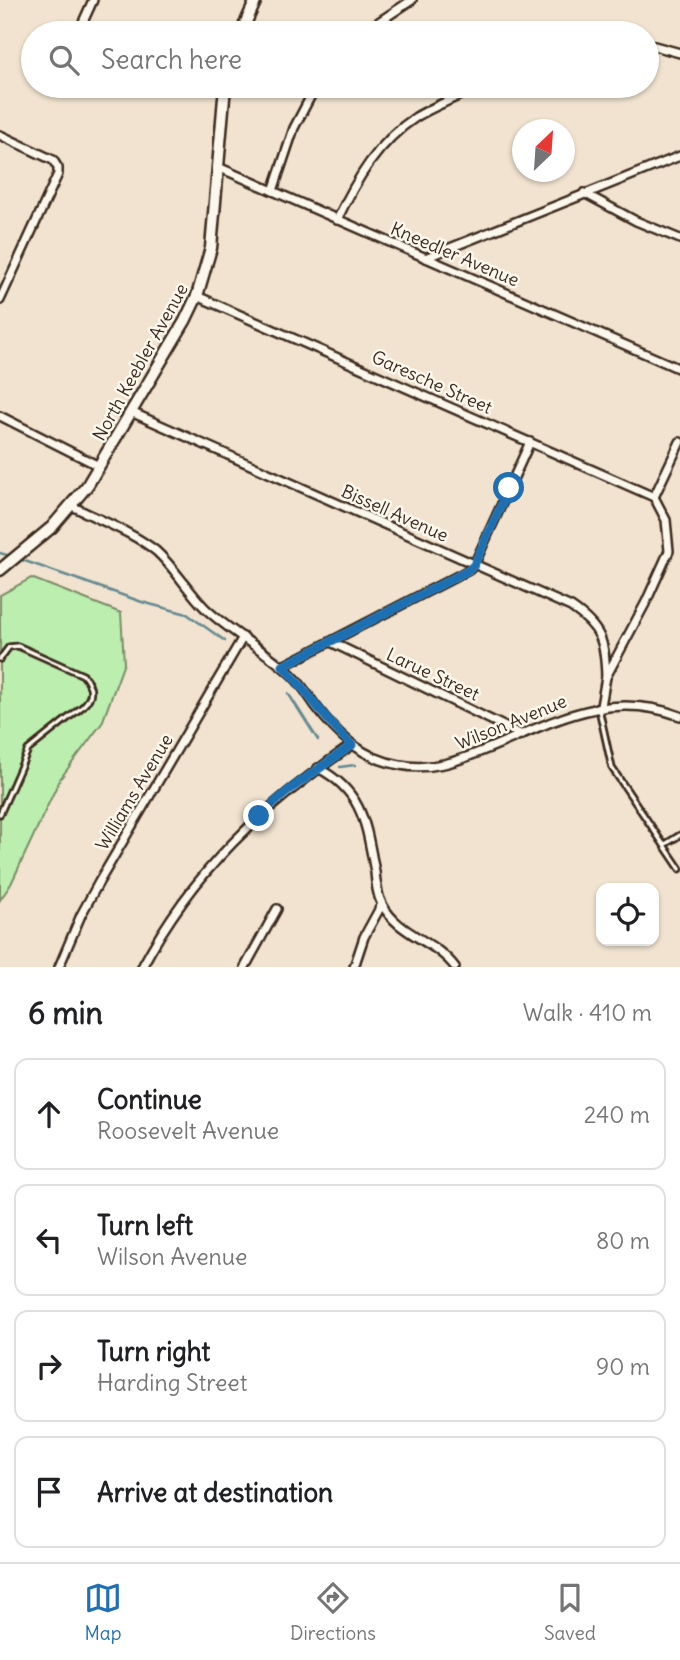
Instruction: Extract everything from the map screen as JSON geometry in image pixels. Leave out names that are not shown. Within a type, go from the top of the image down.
[{"type":"street","points":[[83,21],[93,0]]},
{"type":"street","points":[[246,21],[256,0]]},
{"type":"street","points":[[380,21],[412,0]]},
{"type":"street","points":[[659,47],[680,53]]},
{"type":"street","name":"North Keebler Avenue","points":[[0,570],[52,527],[72,506],[99,466],[197,296],[211,248],[224,98]]},
{"type":"street","points":[[274,191],[294,128],[310,98]]},
{"type":"street","points":[[337,220],[361,173],[385,144],[418,116],[456,98]]},
{"type":"street","points":[[0,135],[49,158],[58,168],[58,174],[0,300]]},
{"type":"street","points":[[425,258],[680,156]]},
{"type":"street","name":"Kneedler Avenue","points":[[218,167],[680,369]]},
{"type":"street","points":[[584,193],[636,222],[680,239]]},
{"type":"street","name":"Garesche Street","points":[[197,296],[654,497]]},
{"type":"street","name":"Bissell Avenue","points":[[131,412],[580,613],[602,640],[607,653],[606,677]]},
{"type":"street","points":[[0,416],[99,466]]},
{"type":"street","points":[[283,666],[469,570],[474,565],[530,442]]},
{"type":"street","points":[[599,707],[606,677],[646,602],[669,551],[666,520],[654,497],[680,442]]},
{"type":"street","name":"Wilson Avenue","points":[[72,506],[153,549],[176,572],[203,606],[283,666],[328,721],[352,745],[383,761],[430,767],[454,763],[575,712],[599,707],[636,705],[680,716]]},
{"type":"street","name":"Williams Avenue","points":[[59,967],[81,915],[99,882],[243,637]]},
{"type":"street","name":"Larue Street","points":[[331,642],[522,735]]},
{"type":"street","points":[[142,967],[171,916],[212,864],[259,816],[318,768],[352,745]]},
{"type":"street","points":[[318,768],[339,781],[356,801],[361,812],[382,904],[395,922],[441,951],[455,967]]},
{"type":"street","points":[[354,967],[364,937],[382,904]]},
{"type":"street","points":[[244,967],[278,909]]},
{"type":"lane","points":[[0,659],[9,647],[18,646],[83,675],[92,692],[82,707],[28,750],[0,814]]},
{"type":"lane","points":[[599,707],[612,768],[680,869]]},
{"type":"lane","points":[[664,845],[680,835]]},
{"type":"green space","points":[[31,578],[121,613],[124,663],[102,723],[60,779],[11,884],[0,900],[0,595]]},
{"type":"waterway","points":[[0,553],[7,555]]},
{"type":"waterway","points":[[22,560],[142,602],[187,614],[225,641]]},
{"type":"waterway","points":[[288,693],[318,740]]},
{"type":"waterway","points":[[340,767],[355,765]]},
{"type":"route","points":[[259,816],[289,790],[352,745],[328,721],[283,666],[469,570],[474,565],[509,488]]}]
